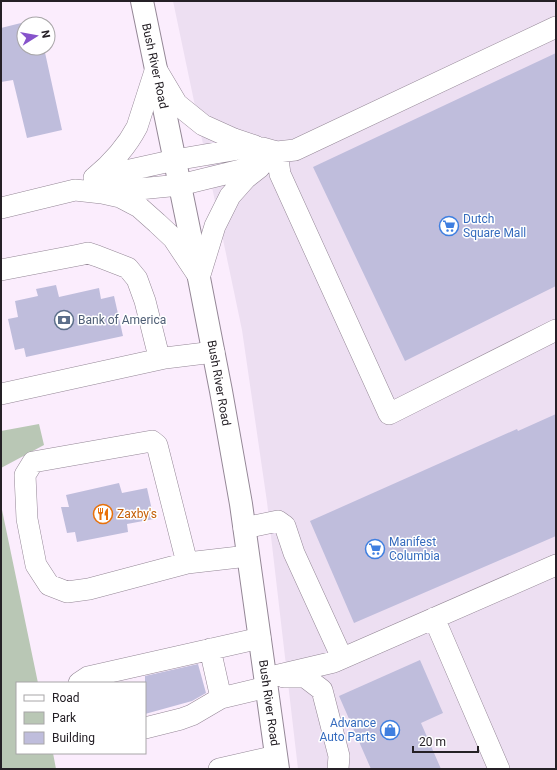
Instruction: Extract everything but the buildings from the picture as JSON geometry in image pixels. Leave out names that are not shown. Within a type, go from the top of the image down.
[{"type":"main road","name":"Bush River Road","points":[[142,1],[214,352],[244,528],[277,762]]},
{"type":"street","points":[[1,208],[98,186],[175,160],[239,149],[269,154],[295,150],[556,27]]},
{"type":"street","points":[[156,68],[177,104],[203,125],[269,154],[280,174],[389,414],[556,330]]},
{"type":"street","points":[[98,186],[111,164],[130,140],[137,127],[156,68]]},
{"type":"street","points":[[98,186],[180,185],[241,170],[269,154]]},
{"type":"street","points":[[199,278],[215,226],[230,196],[269,154]]},
{"type":"street","points":[[98,186],[139,207],[157,222],[173,238],[199,278]]},
{"type":"street","points":[[1,269],[69,256],[88,254],[128,268],[137,279],[145,302],[158,353],[165,358]]},
{"type":"street","points":[[1,394],[165,358],[214,352]]},
{"type":"street","points":[[187,562],[157,445],[152,441],[33,462],[25,475],[27,519],[36,565],[49,585],[67,592],[89,589],[187,562],[248,556]]},
{"type":"street","points":[[244,528],[278,521],[284,526],[294,554],[342,658]]},
{"type":"street","points":[[146,728],[186,717],[221,698],[266,682],[334,662],[556,565]]},
{"type":"street","points":[[434,618],[499,769]]},
{"type":"street","points":[[80,682],[88,677],[260,638]]},
{"type":"street","points":[[210,649],[221,698]]},
{"type":"street","points":[[266,682],[305,677],[322,690],[339,756],[338,769]]},
{"type":"street","points":[[219,769],[277,762]]},
{"type":"shaded area","points":[[173,1],[556,1],[556,769],[298,769],[267,502],[242,330]]},
{"type":"green space","points":[[39,424],[44,445],[1,468],[1,431]]},
{"type":"green space","points":[[1,505],[38,682],[16,682],[16,754],[53,754],[56,769],[1,769]]},
{"type":"place","name":"Dutch Square Mall","points":[[449,226]]},
{"type":"place","name":"Bank of America","points":[[64,320]]},
{"type":"place","name":"Zaxby's","points":[[103,514]]},
{"type":"place","name":"Manifest Columbia","points":[[375,549]]},
{"type":"place","name":"Advance Auto Parts","points":[[390,730]]}]
